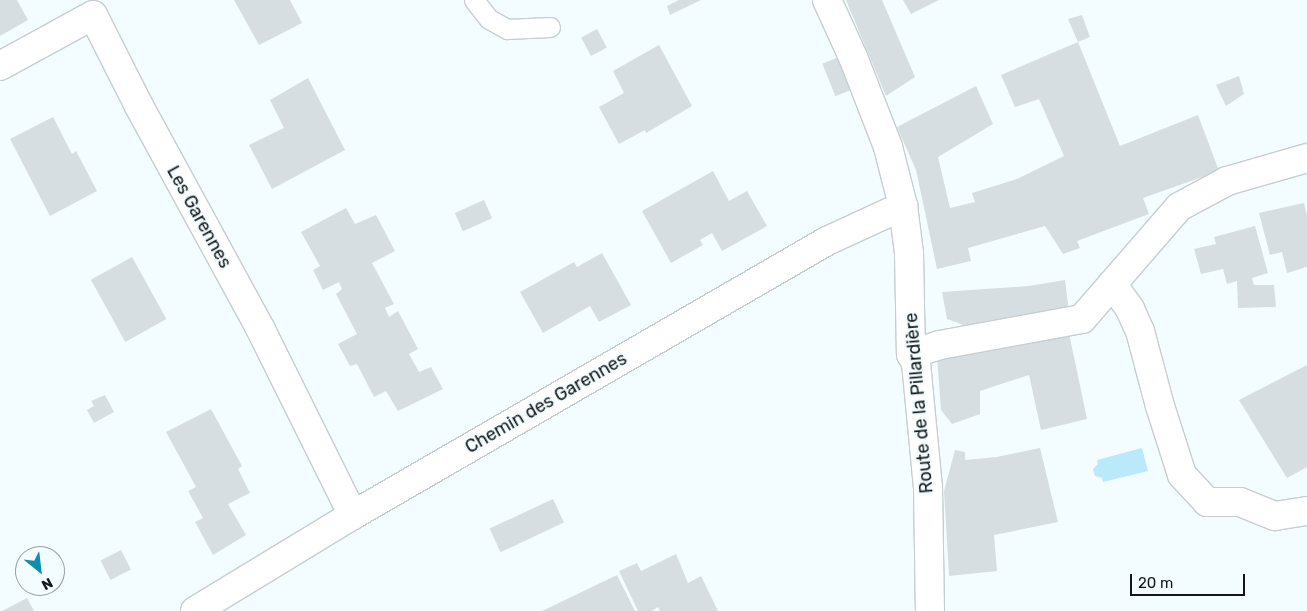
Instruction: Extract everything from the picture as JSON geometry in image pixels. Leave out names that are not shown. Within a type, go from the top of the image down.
[{"type":"street","name":"Route de la Pillardière","points":[[827,0],[853,57],[888,147],[903,206],[909,253],[911,354],[916,363],[928,487],[930,611]]},
{"type":"street","name":"Les Garennes","points":[[0,66],[93,15],[139,106],[260,328],[353,514]]},
{"type":"street","points":[[911,354],[940,345],[1082,319],[1179,207],[1226,181],[1307,158]]},
{"type":"street","name":"Chemin des Garennes","points":[[195,611],[353,514],[828,241],[903,206]]},
{"type":"street","points":[[1112,284],[1130,309],[1140,331],[1160,406],[1182,475],[1207,502],[1240,502],[1275,516],[1307,511]]},
{"type":"lane","points":[[474,0],[489,19],[507,29],[550,27]]},
{"type":"water","points":[[1142,448],[1148,471],[1103,482],[1102,478],[1095,476],[1093,469],[1098,464],[1097,460]]},
{"type":"building","points":[[0,0],[17,0],[28,20],[0,36]]},
{"type":"building","points":[[234,0],[290,0],[302,23],[259,45]]},
{"type":"building","points":[[679,0],[701,0],[670,15],[667,6]]},
{"type":"building","points":[[846,0],[882,0],[915,77],[886,96]]},
{"type":"building","points":[[903,0],[939,0],[911,14]]},
{"type":"building","points":[[1082,15],[1090,37],[1078,42],[1068,19]]},
{"type":"building","points":[[597,29],[607,48],[591,56],[581,37]]},
{"type":"building","points":[[1078,42],[1120,146],[1198,115],[1219,171],[1143,198],[1149,214],[1077,241],[1080,248],[1063,254],[1045,226],[968,248],[971,261],[937,269],[916,170],[897,127],[976,86],[993,124],[938,157],[950,208],[975,202],[972,193],[1017,179],[1064,156],[1039,99],[1015,107],[1001,75]]},
{"type":"building","points":[[659,45],[692,106],[646,133],[645,130],[619,144],[599,107],[624,93],[613,71]]},
{"type":"building","points":[[839,57],[852,89],[835,96],[822,64]]},
{"type":"building","points":[[1239,76],[1244,94],[1226,106],[1216,85]]},
{"type":"building","points":[[308,78],[345,150],[272,189],[249,145],[284,128],[270,100]]},
{"type":"building","points":[[53,117],[72,154],[76,151],[97,191],[50,216],[10,139]]},
{"type":"building","points":[[713,171],[729,201],[747,191],[767,226],[722,251],[712,233],[700,240],[703,245],[671,263],[642,211]]},
{"type":"building","points":[[484,200],[492,218],[463,231],[455,213]]},
{"type":"building","points":[[1304,203],[1307,216],[1307,267],[1287,273],[1282,252],[1270,255],[1259,213]]},
{"type":"building","points":[[346,208],[355,224],[376,215],[395,251],[372,263],[394,304],[385,308],[389,317],[398,311],[418,349],[409,354],[419,372],[431,367],[443,389],[398,411],[386,391],[374,397],[357,364],[350,366],[338,344],[357,334],[336,294],[342,289],[339,282],[323,290],[313,270],[320,266],[301,232]]},
{"type":"building","points":[[1255,226],[1268,273],[1252,278],[1254,285],[1274,285],[1276,307],[1238,308],[1237,281],[1227,284],[1223,269],[1201,274],[1194,249],[1216,244],[1214,237]]},
{"type":"building","points":[[602,253],[631,305],[599,322],[590,306],[543,333],[520,292],[574,262],[577,267]]},
{"type":"building","points":[[132,257],[166,319],[125,342],[91,280]]},
{"type":"building","points":[[1065,280],[1069,312],[977,330],[947,319],[942,292],[1029,286]]},
{"type":"building","points":[[1069,333],[1087,419],[1041,430],[1029,375],[980,391],[980,414],[952,424],[941,410],[937,357]]},
{"type":"building","points":[[1307,365],[1307,467],[1287,478],[1239,400]]},
{"type":"building","points":[[105,395],[114,412],[94,423],[87,410],[94,406],[91,401]]},
{"type":"building","points":[[211,409],[242,466],[238,469],[250,493],[228,504],[246,535],[213,555],[195,522],[203,518],[188,491],[196,487],[166,432]]},
{"type":"building","points":[[1040,448],[1058,522],[994,535],[997,571],[949,576],[944,491],[955,450],[965,452],[965,460],[997,457]]},
{"type":"building","points":[[553,499],[564,523],[501,552],[490,529]]},
{"type":"building","points":[[121,550],[131,570],[110,580],[101,560]]},
{"type":"building","points":[[676,554],[688,583],[701,576],[718,611],[660,611],[658,607],[652,611],[638,611],[619,571],[637,563],[641,571]]},
{"type":"building","points":[[617,575],[635,611],[542,611]]},
{"type":"building","points":[[27,598],[34,611],[2,611]]}]
